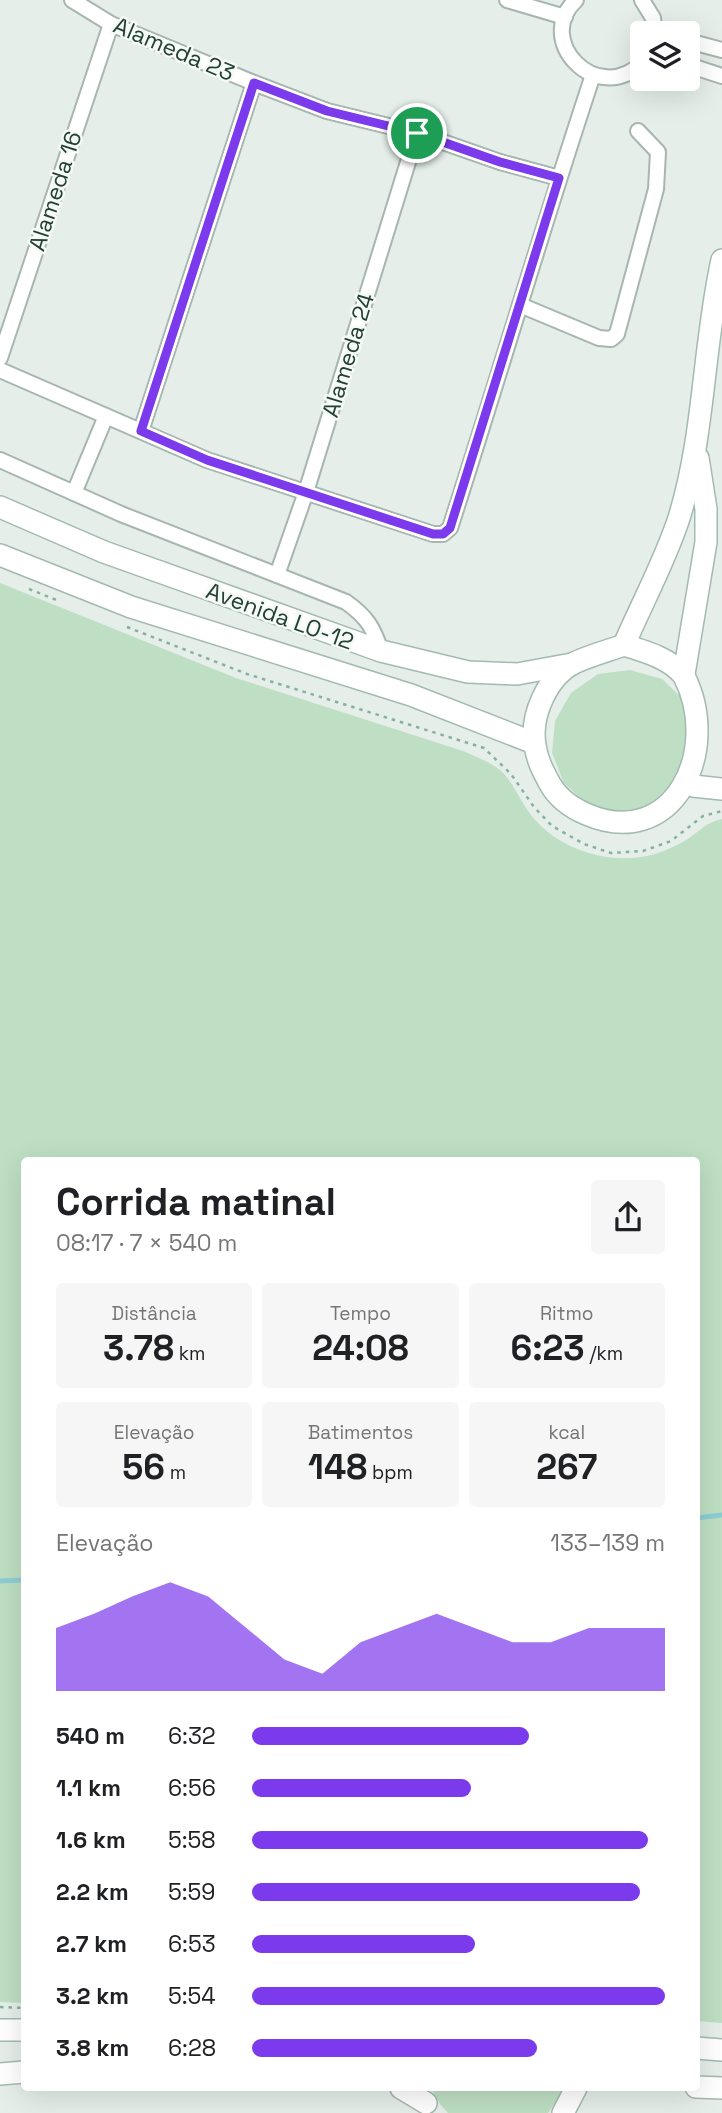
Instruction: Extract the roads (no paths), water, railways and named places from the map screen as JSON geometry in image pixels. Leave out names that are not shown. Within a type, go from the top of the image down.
[{"type":"street","name":"Alameda 23","points":[[72,0],[111,24],[327,111],[417,133],[500,162],[559,178]]},
{"type":"street","points":[[507,0],[565,17]]},
{"type":"street","points":[[576,0],[565,17],[562,32],[572,59],[593,75],[612,78],[630,72]]},
{"type":"street","points":[[642,0],[654,21]]},
{"type":"street","name":"Alameda 16","points":[[0,358],[111,24]]},
{"type":"street","points":[[700,44],[722,50]]},
{"type":"street","points":[[700,69],[722,76]]},
{"type":"street","points":[[0,370],[207,460],[433,534],[443,534],[450,528],[593,75]]},
{"type":"street","points":[[141,431],[254,83]]},
{"type":"street","points":[[520,305],[599,338],[611,339],[617,334],[656,189],[658,152],[638,131]]},
{"type":"street","name":"Alameda 24","points":[[277,575],[306,492],[417,133]]},
{"type":"street","points":[[624,645],[679,518],[696,446],[715,293],[722,260]]},
{"type":"street","points":[[74,493],[106,416]]},
{"type":"street","points":[[684,674],[706,542],[706,509],[696,446]]},
{"type":"street","points":[[0,460],[121,514],[346,601],[365,615],[381,651]]},
{"type":"street","name":"Avenida LO-12","points":[[0,507],[104,552],[381,651],[468,673],[517,674],[572,664]]},
{"type":"street","name":"Avenida LO-12","points":[[0,555],[131,607],[411,695],[534,743]]},
{"type":"street","points":[[624,645],[665,660],[684,674],[704,709],[712,731],[706,758],[693,786],[674,805],[651,817],[625,822],[598,819],[574,808],[554,791],[541,768],[534,743],[542,698],[555,679],[572,664],[624,645]]},
{"type":"street","points":[[693,786],[722,789]]},
{"type":"street","points":[[0,2030],[21,2030]]},
{"type":"street","points":[[700,2049],[722,2050]]},
{"type":"street","points":[[0,2074],[21,2072]]},
{"type":"street","points":[[700,2087],[722,2088]]},
{"type":"street","points":[[407,2091],[427,2101]]},
{"type":"street","points":[[562,2113],[580,2091]]},
{"type":"waterway","points":[[700,1518],[722,1515]]},
{"type":"waterway","points":[[0,1581],[21,1580]]}]
